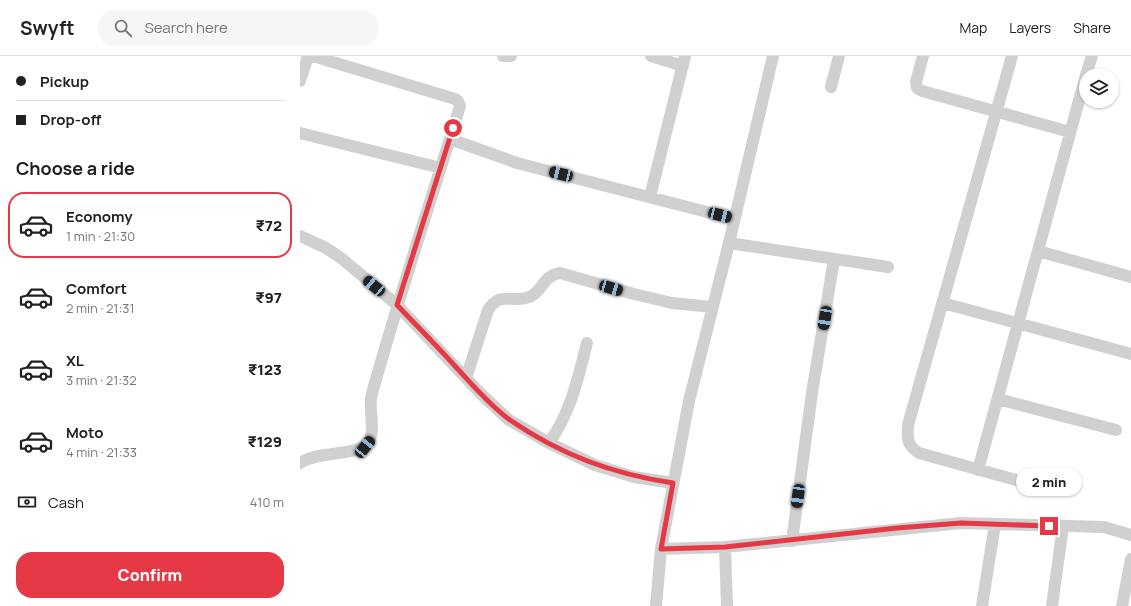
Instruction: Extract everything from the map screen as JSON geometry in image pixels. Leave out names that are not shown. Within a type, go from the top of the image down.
[{"type":"street","points":[[300,81],[308,56]]},
{"type":"street","points":[[300,463],[317,455],[355,450],[365,447],[370,440],[371,399],[397,305],[460,106],[458,101],[313,56]]},
{"type":"street","points":[[503,56],[512,56]]},
{"type":"street","points":[[650,197],[684,61],[651,56]]},
{"type":"street","points":[[656,606],[661,549],[689,401],[729,243],[773,56]]},
{"type":"street","points":[[831,88],[839,56]]},
{"type":"street","points":[[923,56],[916,82],[917,88],[922,91],[1070,132]]},
{"type":"street","points":[[1012,56],[908,424],[907,436],[911,447],[919,453],[1038,486]]},
{"type":"street","points":[[1088,68],[1092,56]]},
{"type":"street","points":[[978,470],[1079,100]]},
{"type":"street","points":[[300,133],[441,168]]},
{"type":"street","points":[[450,139],[517,163],[734,219]]},
{"type":"street","points":[[300,236],[326,248],[341,258],[397,305],[466,378],[509,420],[549,443],[594,465],[634,477],[673,483]]},
{"type":"street","points":[[729,243],[888,267]]},
{"type":"street","points":[[1038,252],[1131,277]]},
{"type":"street","points":[[792,541],[812,393],[834,259]]},
{"type":"street","points":[[466,378],[488,310],[494,302],[502,299],[523,299],[531,297],[546,279],[552,275],[564,274],[672,303],[712,307]]},
{"type":"street","points":[[943,303],[1131,354]]},
{"type":"street","points":[[549,443],[572,402],[588,343]]},
{"type":"street","points":[[998,399],[1116,430]]},
{"type":"street","points":[[661,549],[725,547],[792,541],[897,528],[961,523],[1104,527],[1131,536]]},
{"type":"street","points":[[982,606],[995,524]]},
{"type":"street","points":[[1052,606],[1063,526]]},
{"type":"street","points":[[725,547],[728,590],[727,606]]},
{"type":"street","points":[[1122,606],[1131,559]]},
{"type":"route","points":[[453,128],[397,305],[481,394],[509,420],[549,443],[594,465],[634,477],[673,483],[661,549],[725,547],[792,541],[897,528],[961,523],[1049,526]]}]
